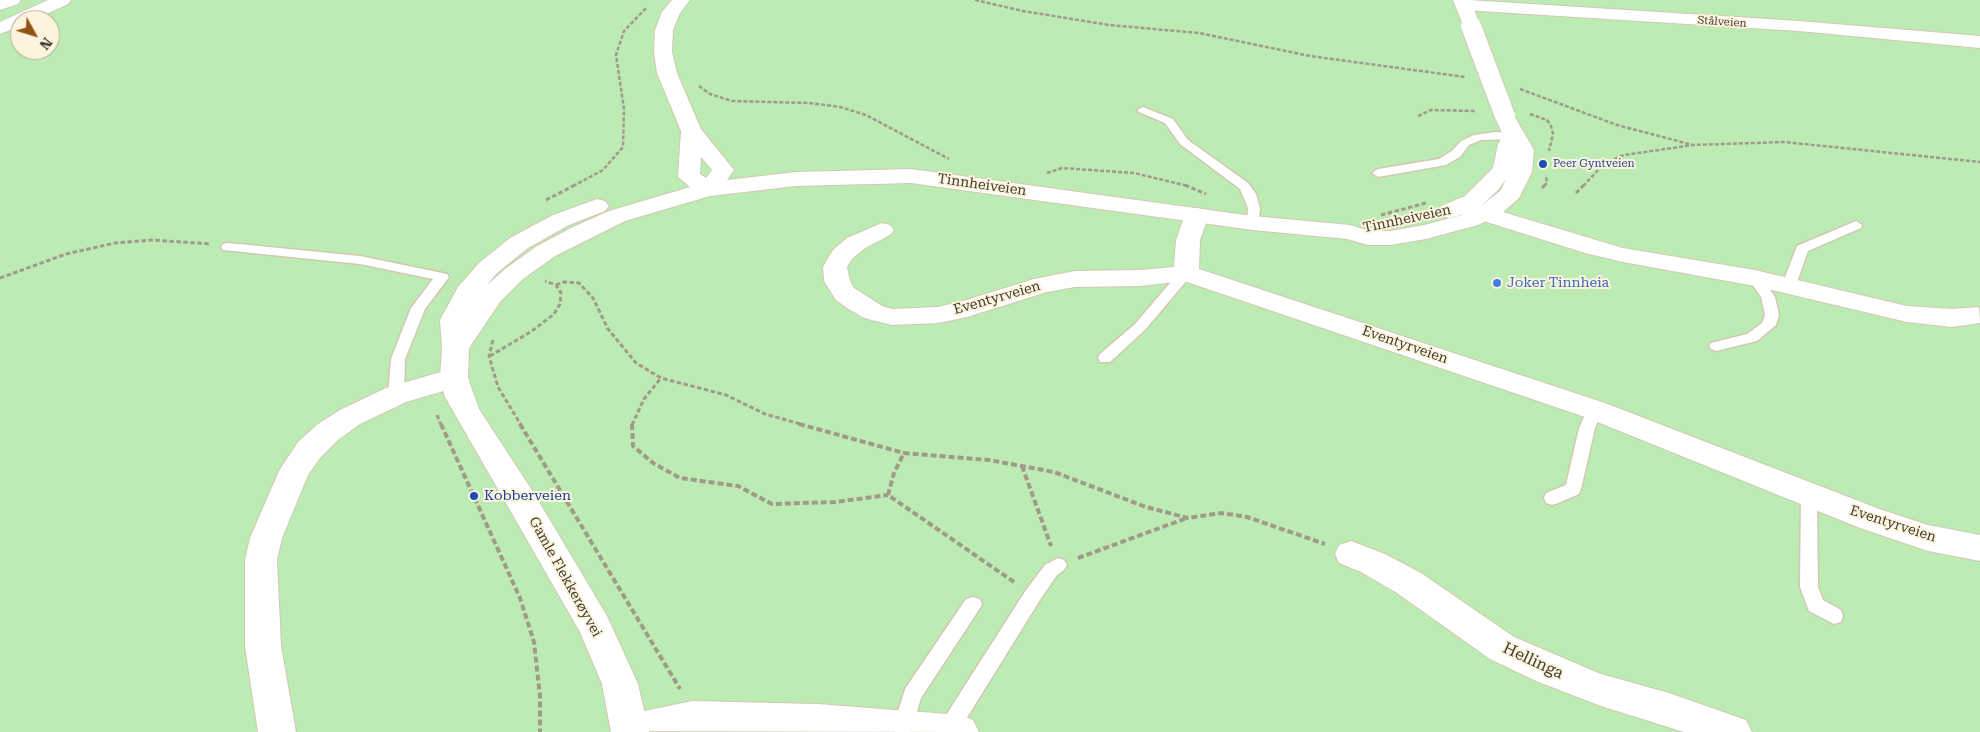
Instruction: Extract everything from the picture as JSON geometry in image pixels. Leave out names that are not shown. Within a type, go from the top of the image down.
[{"type":"main road","points":[[6,5],[39,0]]},
{"type":"main road","points":[[40,10],[62,0]]},
{"type":"main road","points":[[46,10],[74,0]]},
{"type":"main road","points":[[681,0],[671,12],[664,30],[667,74],[692,131],[707,179]]},
{"type":"main road","name":"Tinnheiveien","points":[[707,179],[911,176],[1197,215],[1254,215],[1350,232],[1368,238],[1390,238],[1444,228],[1473,210],[1493,209],[1517,184],[1521,172],[1523,150],[1515,122],[1471,26],[1463,2]]},
{"type":"main road","name":"Stålveien","points":[[1463,2],[1799,26],[1980,42]]},
{"type":"main road","points":[[692,131],[707,179]]},
{"type":"main road","points":[[276,732],[263,646],[261,560],[266,538],[294,472],[309,450],[328,432],[350,417],[410,391],[455,363],[492,296],[514,274],[546,251],[581,232],[617,216],[658,202],[707,179]]},
{"type":"main road","points":[[1473,210],[1594,248],[1789,285],[1907,314],[1952,318],[1980,315]]},
{"type":"main road","points":[[1186,273],[1188,240],[1197,215]]},
{"type":"main road","name":"Eventyrveien","points":[[882,230],[856,243],[842,255],[835,267],[837,281],[845,294],[873,312],[892,317],[938,315],[967,309],[1043,285],[1074,279],[1140,278],[1186,273],[1238,292],[1351,326],[1595,410],[1809,494],[1928,538],[1980,548]]},
{"type":"main road","name":"Gamle Flekkerøyvei","points":[[455,363],[459,397],[466,412],[524,504],[595,626],[620,684],[630,732]]},
{"type":"main road","name":"Hellinga","points":[[1351,554],[1373,563],[1409,583],[1502,648],[1549,670],[1601,690],[1733,732]]},
{"type":"main road","points":[[630,732],[673,716],[739,718],[847,728],[903,728],[954,731]]},
{"type":"lane","points":[[1143,110],[1169,121],[1184,142],[1244,186],[1250,194],[1254,215]]},
{"type":"lane","points":[[1378,173],[1442,162],[1456,154],[1465,143],[1478,137],[1496,135],[1515,122]]},
{"type":"lane","points":[[1789,285],[1802,249],[1856,225]]},
{"type":"lane","points":[[228,247],[360,260],[442,276],[418,308],[398,359],[410,391]]},
{"type":"lane","points":[[1105,358],[1140,327],[1186,273]]},
{"type":"lane","points":[[1716,346],[1752,338],[1769,325],[1772,315],[1768,297],[1755,278]]},
{"type":"lane","points":[[1552,498],[1573,489],[1587,428],[1595,410]]},
{"type":"lane","points":[[1809,494],[1809,587],[1816,605],[1834,616]]},
{"type":"lane","points":[[954,731],[1033,596],[1051,570],[1058,565]]},
{"type":"lane","points":[[903,728],[912,695],[973,605]]},
{"type":"path","points":[[975,0],[1023,11],[1109,25],[1199,33],[1301,55],[1396,66],[1470,78]]},
{"type":"path","points":[[545,201],[603,170],[623,147],[624,109],[616,55],[624,31],[649,5]]},
{"type":"path","points":[[696,84],[710,94],[732,101],[809,103],[849,110],[890,126],[950,159]]},
{"type":"path","points":[[1513,88],[1617,125],[1693,145]]},
{"type":"path","points":[[1418,116],[1431,110],[1475,111]]},
{"type":"path","points":[[1515,122],[1547,120],[1553,134],[1547,159]]},
{"type":"path","points":[[1576,193],[1604,163],[1624,155],[1693,145],[1784,142],[1980,162]]},
{"type":"path","points":[[1028,191],[1033,182],[1043,175],[1062,168],[1134,173],[1183,184],[1254,215]]},
{"type":"path","points":[[1372,216],[1430,202]]},
{"type":"path","points":[[0,278],[66,254],[114,243],[172,240],[228,247]]},
{"type":"path","points":[[489,356],[532,331],[554,314],[560,304],[561,293],[556,285],[545,281]]},
{"type":"path","points":[[556,285],[564,282],[579,283],[593,298],[598,312],[608,329],[636,363],[660,378],[726,395],[765,414],[904,453],[989,460],[1054,472],[1146,507],[1188,518]]},
{"type":"path","points":[[494,334],[489,356],[498,387],[673,716]]},
{"type":"path","points":[[660,378],[644,399],[632,424],[633,446],[646,458],[680,478],[738,486],[772,504],[835,502],[888,495],[1033,596]]},
{"type":"path","points":[[410,391],[520,598],[534,642],[540,696],[540,732]]},
{"type":"path","points":[[888,495],[894,473],[904,453]]},
{"type":"path","points":[[1022,466],[1026,483],[1058,565],[1188,518],[1221,513],[1247,517],[1284,528],[1351,554]]},
{"type":"green space","points":[[0,0],[1980,0],[1980,732],[0,732]]},
{"type":"place","name":"Peer Gyntveien","points":[[1543,164]]},
{"type":"place","name":"Joker Tinnheia","points":[[1497,283]]},
{"type":"place","name":"Kobberveien","points":[[474,496]]}]
